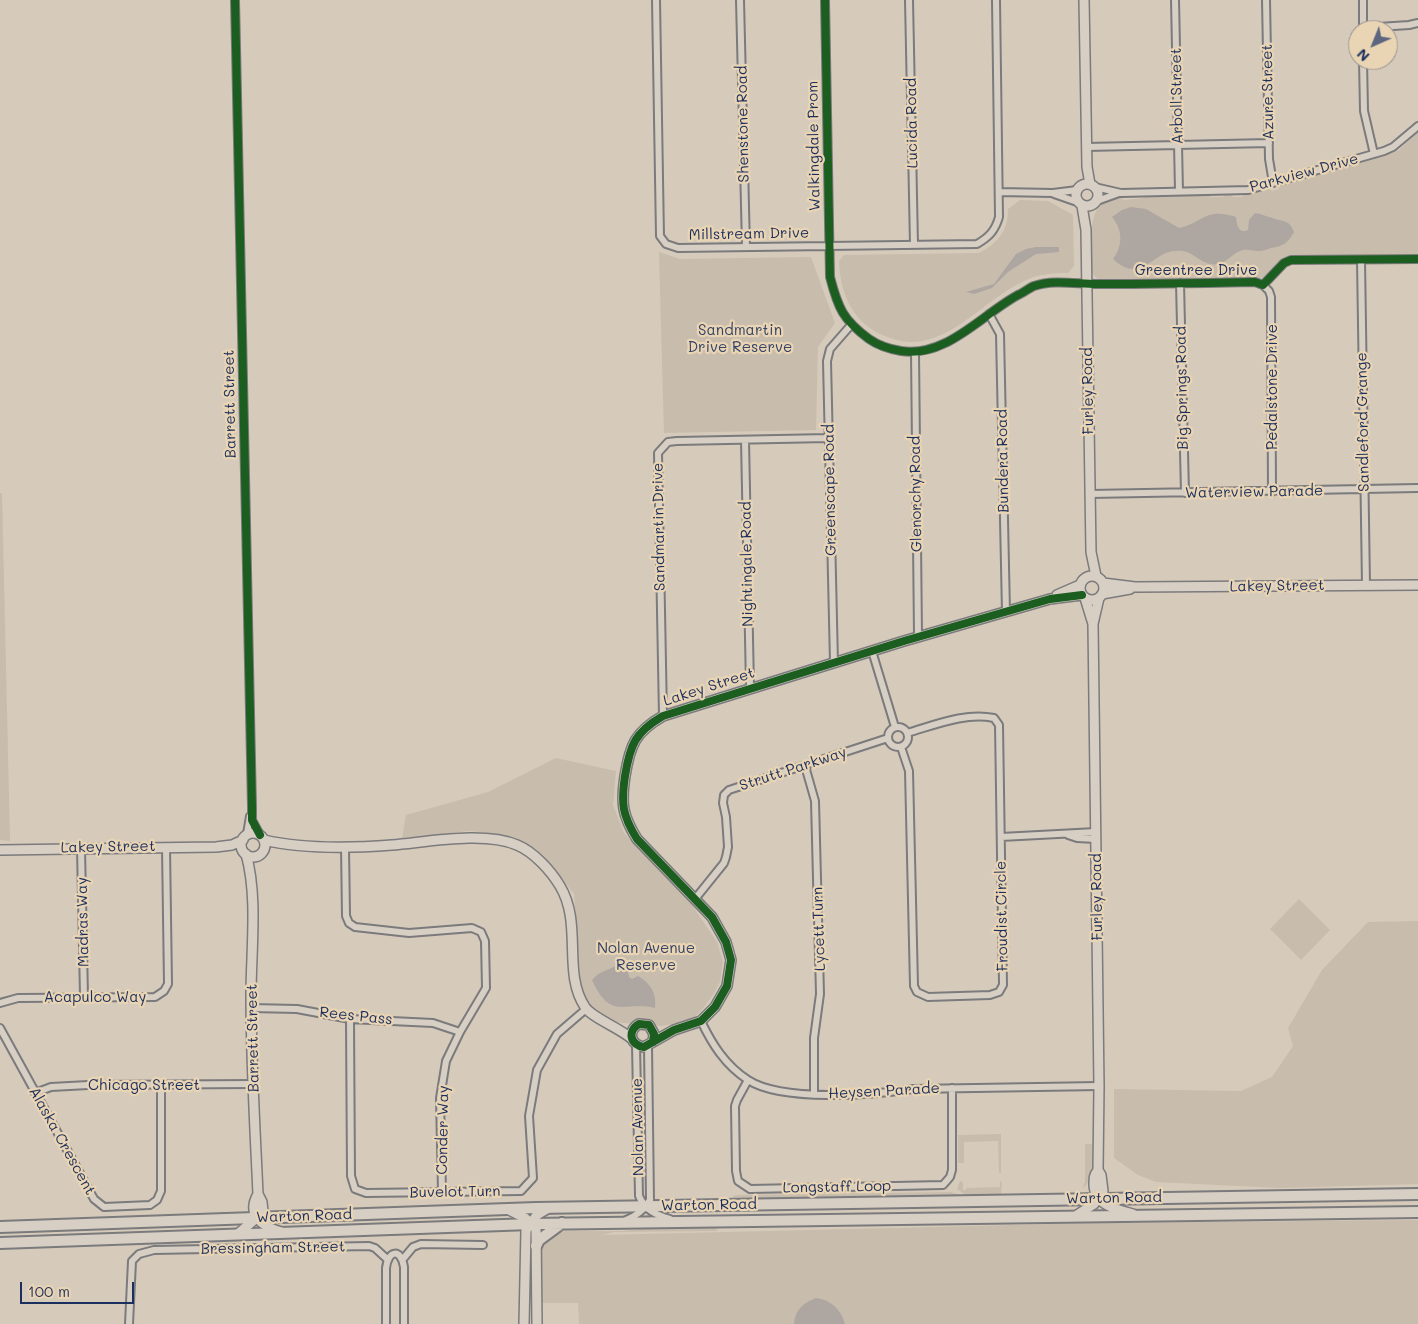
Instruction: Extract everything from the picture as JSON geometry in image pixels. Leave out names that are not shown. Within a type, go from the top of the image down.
[{"type":"main road","name":"Warton Road","points":[[0,1227],[646,1206],[1418,1194]]},
{"type":"main road","points":[[1255,1196],[1322,1200],[1326,1204],[1327,1213]]},
{"type":"main road","name":"Warton Road","points":[[0,1243],[621,1222],[1418,1212]]},
{"type":"main road","points":[[536,1246],[539,1240],[562,1224]]},
{"type":"street","name":"Barrett Street","points":[[235,0],[252,820],[262,838]]},
{"type":"street","name":"Millstream Drive","points":[[656,0],[660,236],[666,244],[678,248],[977,244],[985,240],[992,233],[999,218],[996,0]]},
{"type":"street","name":"Shenstone Road","points":[[740,0],[746,247]]},
{"type":"street","name":"Walkingdale Prom","points":[[825,0],[830,277],[834,292],[845,317],[851,325],[875,343],[892,349],[922,351],[942,345],[1034,286],[1060,283],[1086,284]]},
{"type":"street","name":"Lucida Road","points":[[910,0],[914,245]]},
{"type":"street","name":"Furley Road","points":[[1084,0],[1087,166],[1093,186],[1098,194],[1086,230]]},
{"type":"street","name":"Arboll Street","points":[[1175,0],[1179,191]]},
{"type":"street","name":"Azure Street","points":[[1266,0],[1269,159],[1273,183]]},
{"type":"street","points":[[1363,0],[1363,20]]},
{"type":"street","points":[[1398,26],[1418,23]]},
{"type":"street","points":[[1364,70],[1364,111],[1374,154]]},
{"type":"street","name":"Parkview Drive","points":[[1093,186],[1121,193],[1248,190],[1393,147],[1418,126]]},
{"type":"street","points":[[1086,147],[1269,143]]},
{"type":"street","name":"Furley Road","points":[[1085,577],[1091,552],[1086,230],[1080,204],[1076,198],[1087,166]]},
{"type":"street","points":[[999,192],[1053,193],[1093,186]]},
{"type":"street","points":[[1053,193],[1080,204],[1094,203]]},
{"type":"street","name":"Parkview Drive","points":[[1094,203],[1121,193]]},
{"type":"street","name":"Greentree Drive","points":[[1086,284],[1254,282],[1263,285],[1288,261],[1418,259]]},
{"type":"street","name":"Sandleford Grange","points":[[1361,260],[1366,585]]},
{"type":"street","name":"Big Springs Road","points":[[1180,283],[1185,493]]},
{"type":"street","name":"Pedalstone Drive","points":[[1263,285],[1269,291],[1271,297],[1272,492]]},
{"type":"street","name":"Bundera Road","points":[[990,314],[1000,334],[1006,612]]},
{"type":"street","name":"Greenscape Road","points":[[834,663],[826,360],[830,348],[851,325]]},
{"type":"street","name":"Glenorchy Road","points":[[915,352],[918,636]]},
{"type":"street","name":"Sandmartin Drive","points":[[663,716],[658,453],[668,442],[828,438]]},
{"type":"street","name":"Nightingale Road","points":[[745,440],[750,687]]},
{"type":"street","name":"Waterview Parade","points":[[1090,494],[1418,488]]},
{"type":"street","name":"Furley Road","points":[[1091,552],[1100,579]]},
{"type":"street","points":[[1083,596],[1080,585],[1085,577]]},
{"type":"street","name":"Lakey Street","points":[[1085,577],[1135,587],[1418,585]]},
{"type":"street","points":[[1100,579],[1104,591],[1101,596]]},
{"type":"street","name":"Lakey Street","points":[[650,1044],[674,1030],[701,1021],[715,1007],[727,986],[731,960],[726,942],[712,917],[637,839],[629,826],[622,805],[628,754],[632,745],[646,727],[663,716],[750,687],[872,652],[918,636],[1006,612],[1050,598],[1080,585]]},
{"type":"street","name":"Lakey Street","points":[[1050,598],[1083,596],[1092,600],[1135,587]]},
{"type":"street","name":"Furley Road","points":[[1083,596],[1093,624]]},
{"type":"street","name":"Furley Road","points":[[1099,1199],[1104,1191],[1101,1175],[1098,1170],[1099,1086],[1093,624],[1101,596]]},
{"type":"street","points":[[872,652],[895,727]]},
{"type":"street","name":"Froudist Circle","points":[[901,747],[909,771],[914,986],[917,992],[928,997],[990,995],[999,992],[1003,985],[999,725],[994,718],[984,716],[946,722],[908,733]]},
{"type":"street","points":[[895,727],[901,727],[908,733],[906,743],[901,747],[891,744],[888,738],[890,730],[895,727]]},
{"type":"street","name":"Strutt Parkway","points":[[695,898],[724,863],[728,847],[724,795],[729,790],[888,738]]},
{"type":"street","name":"Lycett Turn","points":[[805,766],[815,801],[816,830],[820,994],[814,1038],[814,1094]]},
{"type":"street","name":"Barrett Street","points":[[245,837],[252,807]]},
{"type":"street","name":"Lakey Street","points":[[0,850],[166,846],[216,847],[232,845],[254,833],[282,845],[345,847],[474,838],[496,840],[517,845],[553,873],[565,894],[573,925],[575,988],[586,1009]]},
{"type":"street","points":[[1001,837],[1066,834],[1077,838],[1096,836]]},
{"type":"street","points":[[245,837],[241,846],[245,854]]},
{"type":"street","points":[[260,854],[265,846],[262,838]]},
{"type":"street","name":"Lakey Street","points":[[216,847],[254,857],[282,845]]},
{"type":"street","name":"Acapulco Way","points":[[0,1003],[18,998],[155,997],[164,991],[168,984],[166,846]]},
{"type":"street","name":"Conder Way","points":[[345,847],[346,916],[349,923],[355,927],[408,933],[472,928],[477,929],[484,937],[486,988],[446,1060],[440,1098],[442,1192]]},
{"type":"street","name":"Madras Way","points":[[81,848],[84,997]]},
{"type":"street","name":"Barrett Street","points":[[245,854],[252,881],[251,1008],[258,1194],[262,1202],[263,1212],[257,1218]]},
{"type":"street","name":"Barrett Street","points":[[252,881],[260,854]]},
{"type":"street","name":"Rees Pass","points":[[251,1008],[297,1009],[350,1019],[433,1023],[460,1032]]},
{"type":"street","points":[[586,1009],[616,1027],[642,1047],[650,1044],[654,1034],[651,1027]]},
{"type":"street","name":"Buvelot Turn","points":[[350,1019],[350,1176],[355,1189],[366,1193],[522,1191],[533,1178],[529,1116],[537,1070],[557,1034],[586,1009]]},
{"type":"street","name":"Heysen Parade","points":[[701,1021],[717,1051],[730,1066],[748,1080],[770,1090],[814,1094],[883,1093],[913,1089],[1099,1086]]},
{"type":"street","name":"Lakey Street","points":[[616,1027],[645,1024],[651,1027],[674,1030]]},
{"type":"street","points":[[634,1042],[632,1030],[636,1025]]},
{"type":"street","name":"Alaska Crescent","points":[[0,1028],[96,1202],[104,1207],[150,1205],[157,1200],[161,1191],[160,1085]]},
{"type":"street","name":"Nolan Avenue","points":[[634,1042],[639,1194],[640,1200],[646,1206],[650,1200],[650,1044]]},
{"type":"street","name":"Longstaff Loop","points":[[748,1080],[735,1106],[736,1162],[738,1181],[744,1187],[750,1188],[943,1185],[950,1177],[952,1170],[952,1088]]},
{"type":"street","name":"Chicago Street","points":[[36,1093],[51,1087],[88,1085],[254,1084]]},
{"type":"street","points":[[1077,1215],[1099,1199],[1110,1206],[1134,1215]]},
{"type":"street","points":[[621,1222],[635,1217],[646,1206],[654,1214],[678,1222]]},
{"type":"street","points":[[524,1324],[526,1230],[537,1215],[547,1209]]},
{"type":"street","points":[[509,1210],[525,1218],[536,1228],[537,1324]]},
{"type":"street","points":[[238,1234],[257,1218],[272,1228],[286,1233]]},
{"type":"street","points":[[404,1324],[403,1259],[413,1248],[421,1244],[483,1245]]},
{"type":"street","name":"Bressingham Street","points":[[129,1324],[132,1261],[139,1254],[154,1250],[369,1246],[375,1248],[387,1259]]},
{"type":"street","points":[[386,1324],[387,1259],[390,1255],[394,1254],[403,1259]]},
{"type":"green space","points":[[1418,131],[1418,256],[1290,258],[1266,276],[1257,279],[1105,281],[1094,276],[1092,272],[1090,249],[1092,228],[1096,211],[1106,201],[1120,197],[1124,200],[1144,198],[1147,195],[1210,194],[1211,197],[1223,197],[1225,194],[1231,194],[1233,197],[1242,197],[1245,194],[1268,188],[1272,191],[1279,189],[1279,185],[1398,151]]},
{"type":"green space","points":[[1020,200],[1048,201],[1073,215],[1074,266],[1068,273],[1031,278],[1014,286],[948,332],[930,339],[912,342],[889,338],[869,327],[854,312],[849,304],[841,279],[839,261],[844,255],[979,253],[992,245],[1001,236],[1008,217],[1008,209]]},
{"type":"green space","name":"Sandmartin Drive Reserve","points":[[659,252],[680,259],[811,257],[835,323],[818,347],[816,430],[664,433]]},
{"type":"green space","points":[[0,493],[2,493],[10,841],[0,840]]},
{"type":"green space","name":"Nolan Avenue Reserve","points":[[556,758],[616,771],[613,805],[624,833],[688,899],[717,942],[723,962],[720,982],[700,1012],[690,1021],[661,1026],[612,1022],[594,1011],[581,990],[574,894],[544,856],[516,841],[492,833],[469,831],[402,838],[406,815],[488,792]]},
{"type":"green space","points":[[1299,899],[1330,930],[1301,960],[1270,929]]},
{"type":"green space","points":[[1418,921],[1418,1184],[1279,1188],[1156,1182],[1138,1175],[1114,1158],[1114,1089],[1241,1091],[1272,1077],[1293,1046],[1288,1028],[1322,970],[1368,922]]},
{"type":"green space","points":[[1001,1134],[1001,1173],[999,1173],[998,1141],[964,1142],[964,1163],[958,1163],[958,1135]]},
{"type":"green space","points":[[1085,1144],[1092,1144],[1092,1168],[1089,1180],[1082,1189],[1085,1182]]},
{"type":"green space","points":[[960,1181],[963,1182],[963,1190],[966,1190],[966,1188],[1000,1187],[1000,1181],[1002,1183],[1001,1194],[966,1195],[957,1189]]},
{"type":"green space","points":[[951,1192],[966,1197],[728,1201],[735,1195]]},
{"type":"green space","points":[[1418,1220],[1418,1324],[579,1324],[578,1303],[539,1303],[541,1243],[553,1234],[566,1231],[622,1231],[658,1227],[716,1226],[717,1231],[614,1232],[602,1235],[1097,1223]]},
{"type":"shaded area","points":[[1131,207],[1146,209],[1179,228],[1206,216],[1226,214],[1236,217],[1240,230],[1245,231],[1248,230],[1249,220],[1255,213],[1287,222],[1294,232],[1290,239],[1282,245],[1261,251],[1242,250],[1219,264],[1210,264],[1190,253],[1175,251],[1160,256],[1139,268],[1131,269],[1113,259],[1119,249],[1120,233],[1112,217],[1122,210]]},
{"type":"shaded area","points":[[1036,247],[1059,247],[1059,252],[1036,254],[1008,272],[992,288],[974,294],[966,292],[994,284],[1016,254]]},
{"type":"shaded area","points":[[616,966],[628,972],[629,977],[632,979],[638,976],[649,985],[654,993],[655,1008],[644,1006],[619,1007],[605,1001],[592,980],[598,974]]},
{"type":"shaded area","points":[[816,1298],[835,1306],[845,1324],[794,1324],[800,1308]]},
{"type":"cycle path","points":[[235,0],[252,820],[260,835]]},
{"type":"cycle path","points":[[825,0],[830,277],[839,305],[847,319],[860,332],[880,345],[901,351],[933,348],[948,342],[1004,303],[1034,286],[1042,284],[1255,282],[1263,285],[1284,263],[1291,260],[1418,259]]},
{"type":"cycle path","points":[[653,1042],[654,1034],[649,1025],[639,1024],[635,1027],[632,1034],[633,1041],[639,1046],[644,1047],[674,1030],[701,1021],[715,1007],[727,986],[731,960],[726,942],[712,917],[637,839],[628,823],[623,801],[625,776],[629,756],[635,740],[640,734],[663,716],[904,641],[1050,599],[1082,595]]}]
